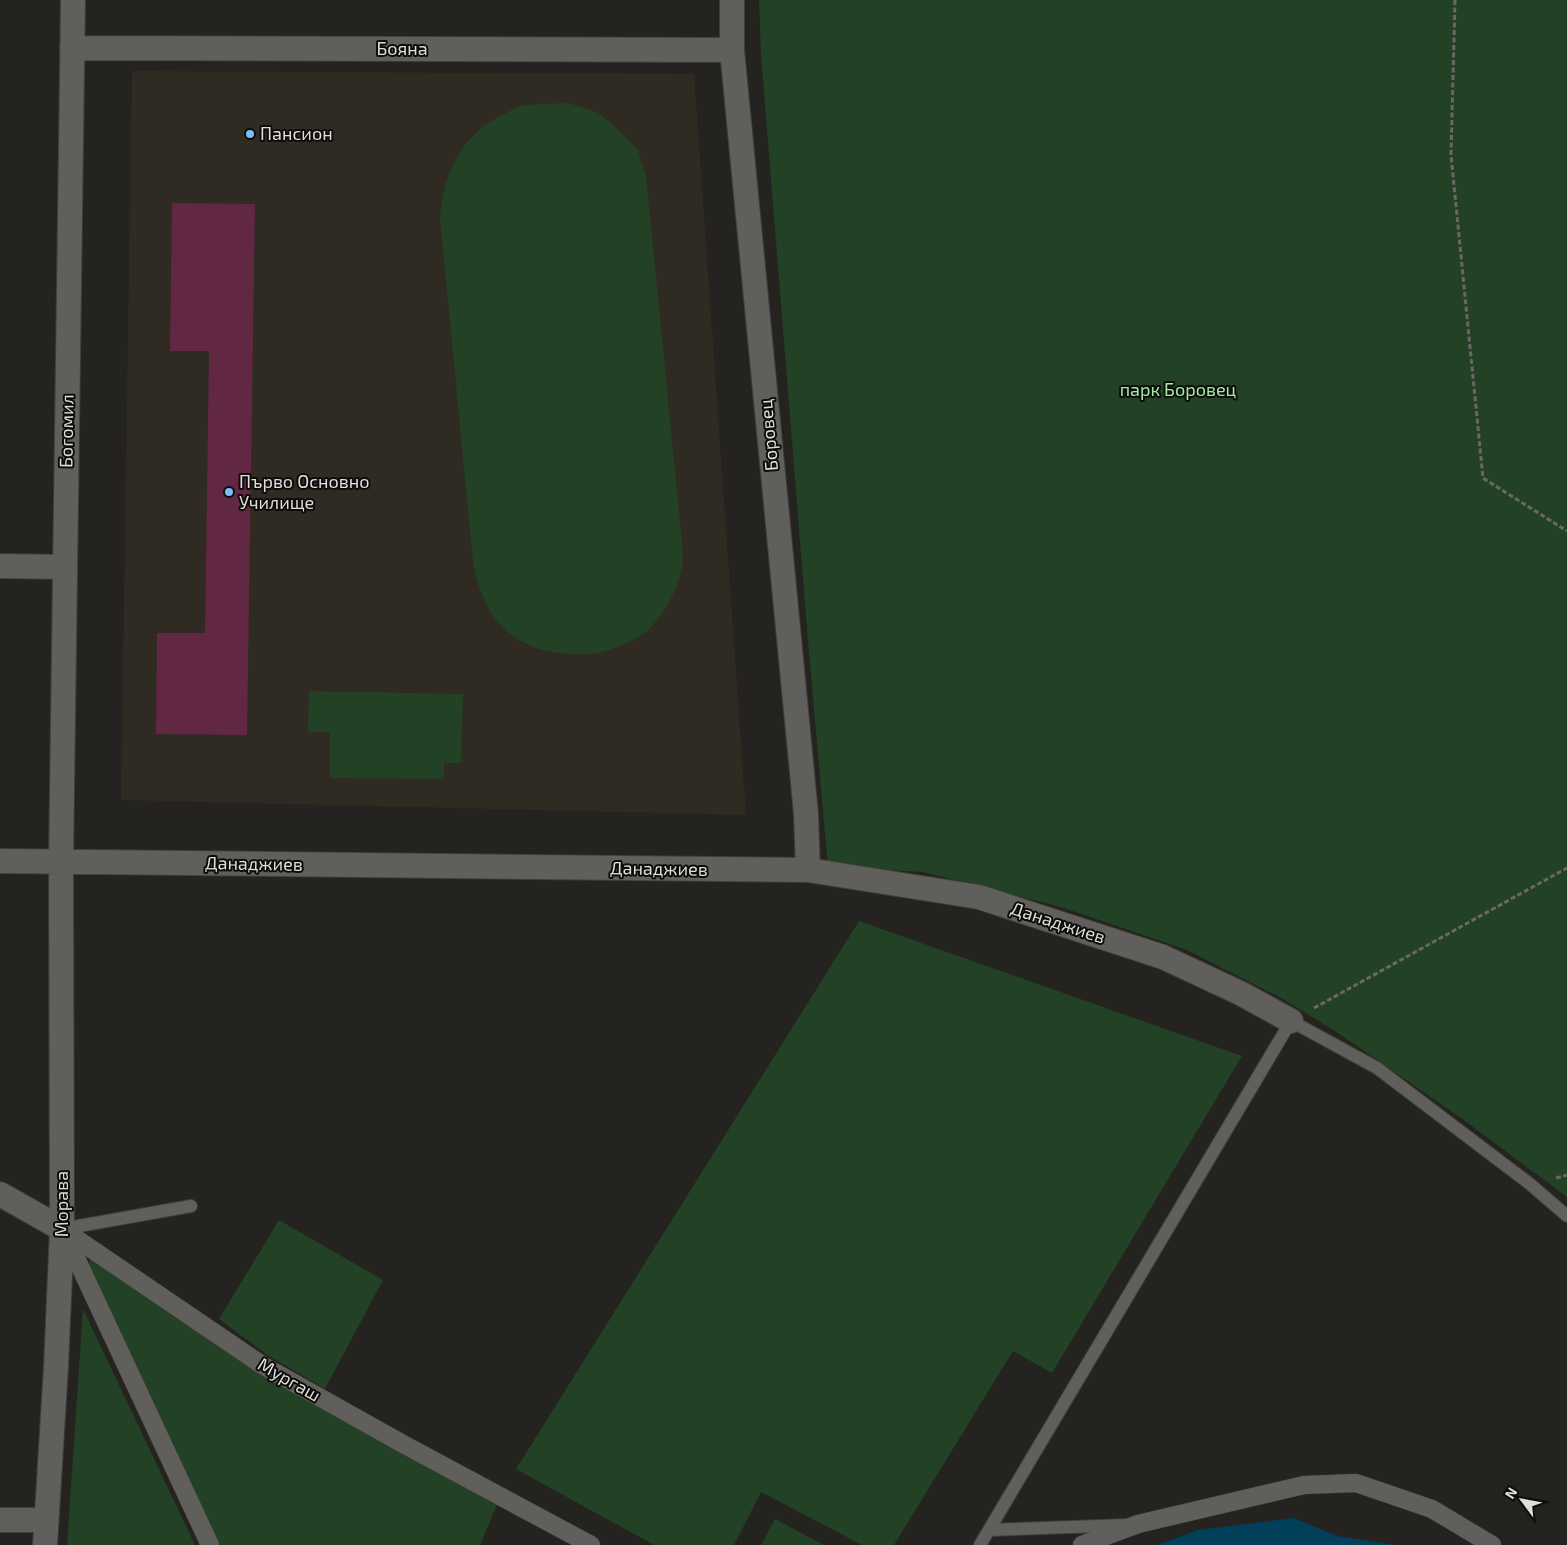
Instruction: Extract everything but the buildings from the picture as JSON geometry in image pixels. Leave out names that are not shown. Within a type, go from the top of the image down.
[{"type":"street","name":"Богомил","points":[[61,862],[73,0]]},
{"type":"street","name":"Боровец","points":[[732,0],[732,50],[806,814],[808,870]]},
{"type":"street","name":"Бояна","points":[[72,48],[732,50]]},
{"type":"street","points":[[0,566],[65,567]]},
{"type":"street","name":"Данаджиев","points":[[0,861],[808,870],[979,898],[1163,957],[1242,994],[1291,1021]]},
{"type":"street","name":"Морава","points":[[45,1545],[62,1229],[61,862]]},
{"type":"street","name":"Мургаш","points":[[0,1194],[62,1229],[262,1365],[591,1545]]},
{"type":"street","points":[[62,1229],[210,1545]]},
{"type":"street","points":[[1082,1545],[1138,1524],[1304,1485],[1356,1483],[1432,1509],[1492,1545]]},
{"type":"street","points":[[0,1520],[46,1520]]},
{"type":"lane","points":[[980,1545],[1291,1021],[1377,1068],[1530,1184],[1567,1216]]},
{"type":"lane","points":[[62,1229],[191,1206]]},
{"type":"lane","points":[[989,1530],[1138,1524]]},
{"type":"path","points":[[1455,0],[1451,155],[1483,478],[1567,531]]},
{"type":"path","points":[[1291,1021],[1567,868]]},
{"type":"shaded area","points":[[132,71],[694,74],[746,815],[121,800]]},
{"type":"green space","name":"парк Боровец","points":[[759,0],[1567,0],[1567,1197],[1461,1118],[1338,1033],[1283,999],[1187,950],[1061,907],[923,872],[828,867],[761,55]]},
{"type":"green space","points":[[568,103],[597,112],[619,130],[638,150],[646,176],[683,556],[682,568],[676,588],[668,604],[653,625],[637,638],[595,654],[554,652],[530,646],[508,632],[501,625],[484,600],[473,562],[440,218],[445,186],[450,172],[456,158],[474,135],[500,116],[518,107],[533,104]]},
{"type":"green space","points":[[309,691],[463,694],[461,763],[444,763],[444,779],[330,778],[330,732],[308,732]]},
{"type":"green space","points":[[859,921],[1242,1056],[1052,1373],[1013,1351],[894,1545],[862,1545],[761,1492],[734,1545],[654,1545],[516,1469]]},
{"type":"green space","points":[[279,1220],[383,1280],[325,1389],[266,1354],[219,1319]]},
{"type":"green space","points":[[90,1256],[258,1373],[497,1505],[480,1545],[220,1545],[89,1268]]},
{"type":"green space","points":[[83,1309],[195,1545],[67,1545]]},
{"type":"green space","points":[[775,1519],[824,1545],[761,1545]]},
{"type":"water","points":[[1294,1518],[1337,1536],[1396,1545],[1157,1545],[1198,1530]]},
{"type":"place","name":"Пансион","points":[[250,134]]},
{"type":"place","name":"Първо Основно Училище","points":[[229,492]]}]
